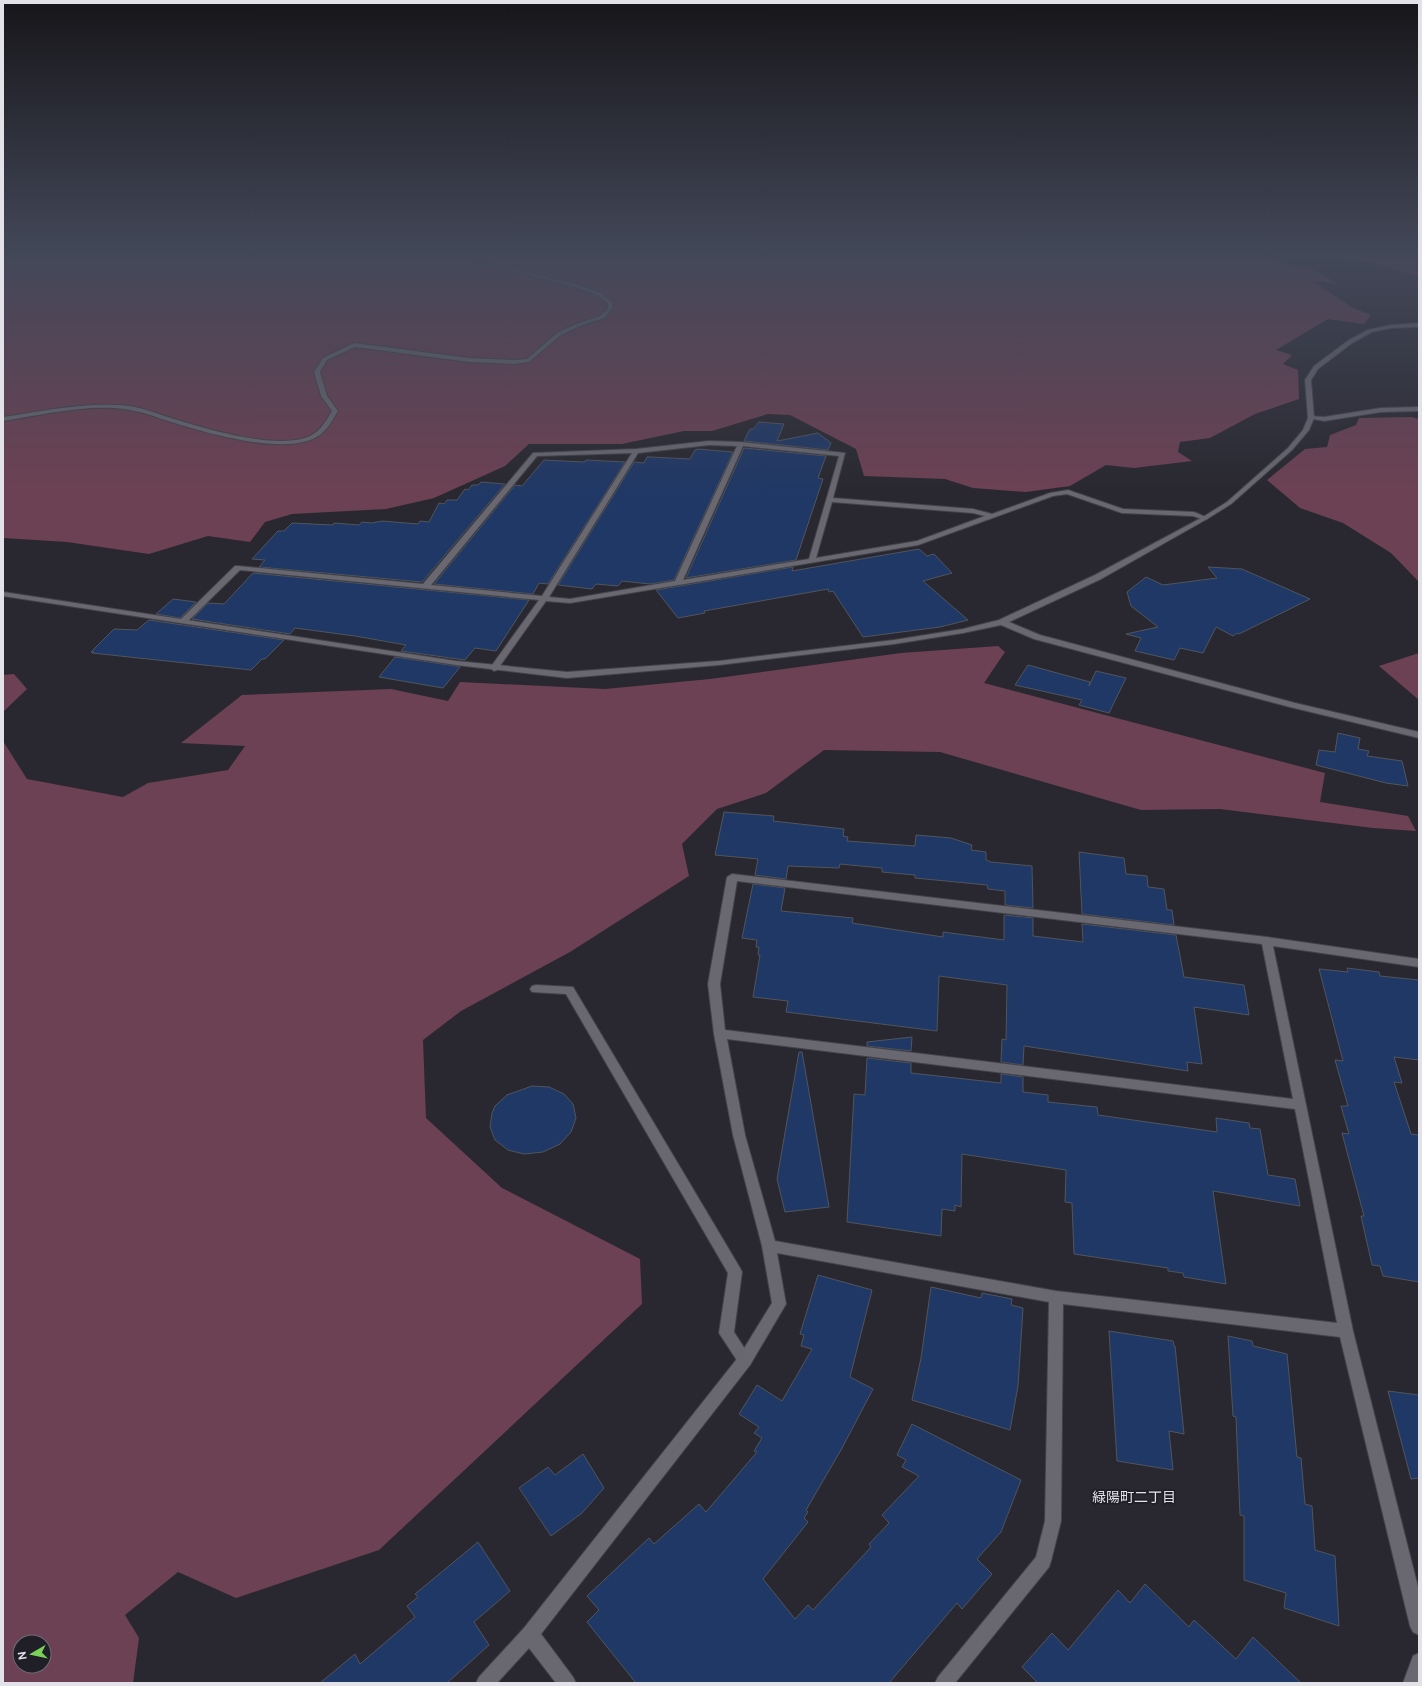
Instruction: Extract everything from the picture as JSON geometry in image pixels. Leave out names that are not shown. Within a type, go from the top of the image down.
[{"type":"street","points":[[3,419],[76,408],[114,406],[131,408],[242,438],[268,443],[293,443],[315,436],[322,430],[335,411],[324,396],[317,372],[325,359],[354,345],[469,360],[514,362],[529,360],[558,335]]},
{"type":"street","points":[[3,594],[494,668],[567,675],[719,663],[930,637],[1002,622],[1098,576],[1205,518],[1229,503],[1290,449],[1306,430],[1311,418],[1308,380],[1309,374],[1352,339],[1360,335]]},
{"type":"street","points":[[1311,418],[1324,419],[1381,410],[1419,409]]},
{"type":"street","points":[[426,587],[535,454],[636,451],[709,443],[741,444],[843,454],[812,560]]},
{"type":"street","points":[[678,582],[741,444]]},
{"type":"street","points":[[494,668],[544,598],[636,451]]},
{"type":"street","points":[[183,621],[238,568],[570,601],[918,543],[1052,494],[1068,492],[1122,511],[1194,514],[1205,518]]},
{"type":"street","points":[[829,500],[973,511],[992,516]]},
{"type":"street","points":[[1002,622],[1037,637],[1293,705],[1419,735]]},
{"type":"street","points":[[485,1683],[530,1634],[745,1360],[778,1304],[769,1246],[740,1135],[720,1034],[714,984],[732,878],[1267,941],[1419,963]]},
{"type":"street","points":[[1267,941],[1346,1332],[1419,1626]]},
{"type":"street","points":[[536,990],[569,990],[735,1272],[726,1333],[745,1360]]},
{"type":"street","points":[[720,1034],[1300,1104]]},
{"type":"street","points":[[769,1246],[1056,1297],[1346,1332]]},
{"type":"street","points":[[944,1683],[1043,1561],[1053,1521],[1056,1297]]},
{"type":"street","points":[[530,1634],[567,1683]]},
{"type":"street","points":[[1412,1683],[1419,1662]]},
{"type":"shaded area","points":[[3,335],[1302,335],[1276,350],[1292,355],[1283,364],[1298,370],[1299,399],[1255,414],[1210,438],[1180,442],[1178,452],[1192,461],[1134,468],[1106,465],[1070,486],[1026,492],[973,488],[945,479],[864,476],[856,449],[790,415],[768,414],[712,431],[684,431],[622,444],[529,444],[505,466],[434,498],[386,509],[292,514],[265,522],[250,542],[208,536],[149,554],[67,542],[3,538]]},
{"type":"shaded area","points":[[1411,417],[1419,419],[1419,582],[1391,553],[1343,523],[1300,508],[1267,480],[1305,449],[1327,447],[1330,435],[1356,425],[1359,418]]},
{"type":"shaded area","points":[[998,646],[1005,652],[984,683],[1325,773],[1320,802],[1408,816],[1416,831],[1373,828],[1220,809],[1141,810],[940,752],[824,750],[766,793],[717,809],[682,844],[689,876],[570,952],[461,1011],[423,1040],[426,1118],[502,1188],[640,1259],[642,1304],[379,1550],[236,1598],[178,1572],[125,1615],[139,1638],[133,1683],[3,1683],[3,741],[27,779],[123,797],[148,783],[228,770],[245,746],[181,743],[242,695],[391,689],[448,701],[460,682],[605,689],[710,679],[901,653]]},
{"type":"shaded area","points":[[1419,653],[1419,700],[1379,666]]},
{"type":"shaded area","points":[[14,674],[27,689],[3,712],[3,675]]},
{"type":"building","points":[[759,422],[784,424],[777,441],[818,433],[831,443],[828,450],[744,441],[750,429],[753,429]]},
{"type":"building","points":[[744,448],[826,456],[818,478],[823,479],[796,560],[686,578]]},
{"type":"building","points":[[695,450],[733,452],[674,580],[650,584],[622,581],[618,586],[596,584],[592,589],[558,585],[634,462],[644,463],[647,457],[690,459]]},
{"type":"building","points":[[544,460],[625,462],[548,584],[539,583],[533,594],[434,584],[515,485],[522,486]]},
{"type":"building","points":[[481,482],[505,484],[422,582],[259,567],[265,560],[252,559],[278,531],[284,531],[292,523],[333,525],[334,523],[359,525],[362,522],[372,523],[382,521],[418,524],[420,521],[429,522],[439,503],[444,504],[447,500],[457,500],[465,489],[468,490],[472,485],[478,485]]},
{"type":"building","points":[[919,549],[927,556],[934,554],[952,573],[923,581],[968,620],[940,627],[863,637],[833,591],[829,592],[828,589],[704,611],[705,613],[678,618],[656,590],[793,567],[792,571]]},
{"type":"building","points":[[1208,567],[1242,569],[1310,599],[1233,636],[1216,627],[1203,653],[1180,648],[1174,660],[1135,651],[1141,638],[1126,634],[1158,627],[1131,606],[1127,592],[1146,577],[1163,585],[1217,578]]},
{"type":"building","points":[[253,573],[529,600],[496,651],[475,648],[465,660],[401,651],[406,645],[355,636],[295,628],[290,634],[192,619],[208,603],[224,604]]},
{"type":"building","points":[[173,599],[196,602],[180,618],[156,614]]},
{"type":"building","points":[[149,620],[284,640],[265,659],[262,659],[251,670],[91,652],[114,629],[137,630]]},
{"type":"building","points":[[395,657],[460,667],[443,688],[379,677]]},
{"type":"building","points":[[1028,665],[1090,682],[1089,686],[1096,671],[1126,678],[1109,713],[1079,705],[1082,700],[1015,685]]},
{"type":"building","points":[[1338,733],[1360,738],[1358,749],[1369,751],[1367,756],[1402,761],[1408,786],[1386,783],[1316,765],[1319,750],[1335,752]]},
{"type":"building","points":[[724,812],[774,816],[773,821],[844,829],[843,836],[848,837],[847,841],[915,846],[916,835],[951,838],[972,845],[971,850],[986,852],[986,860],[991,862],[1032,866],[1033,908],[1005,905],[1005,891],[988,889],[987,885],[915,878],[915,875],[882,872],[882,868],[840,864],[839,868],[788,866],[786,879],[755,875],[758,859],[715,855]]},
{"type":"building","points":[[1079,852],[1124,858],[1126,874],[1147,876],[1148,887],[1164,889],[1167,910],[1172,910],[1174,925],[1082,914]]},
{"type":"building","points":[[753,884],[785,888],[781,911],[853,918],[852,923],[943,937],[943,932],[1004,940],[1004,915],[1033,918],[1033,936],[1083,942],[1082,924],[1176,935],[1184,977],[1244,985],[1249,1015],[1194,1007],[1202,1064],[1187,1062],[1188,1071],[1024,1046],[1023,1065],[1001,1062],[1002,1039],[1006,1040],[1007,985],[939,976],[937,1031],[786,1012],[788,1001],[753,997],[760,955],[758,955],[759,947],[756,947],[757,940],[742,938]]},
{"type":"building","points":[[1347,968],[1379,972],[1380,976],[1419,980],[1419,1060],[1394,1057],[1402,1083],[1394,1082],[1411,1134],[1419,1135],[1419,1282],[1383,1276],[1380,1266],[1372,1265],[1361,1216],[1364,1216],[1342,1133],[1349,1134],[1341,1106],[1348,1106],[1335,1060],[1343,1061],[1319,969],[1348,972]]},
{"type":"building","points":[[912,1037],[911,1051],[867,1046],[867,1042]]},
{"type":"building","points":[[799,1052],[802,1052],[829,1207],[785,1212],[777,1179]]},
{"type":"building","points":[[867,1058],[911,1063],[911,1073],[1001,1083],[1001,1074],[1023,1077],[1023,1092],[1048,1095],[1048,1102],[1097,1107],[1098,1115],[1217,1132],[1216,1118],[1249,1123],[1250,1128],[1260,1129],[1268,1175],[1295,1179],[1300,1206],[1213,1191],[1226,1284],[1184,1277],[1183,1273],[1168,1271],[1168,1268],[1074,1254],[1072,1203],[1065,1202],[1066,1170],[962,1154],[961,1207],[955,1205],[955,1211],[942,1209],[941,1236],[847,1222],[854,1094],[865,1095]]},
{"type":"building","points":[[532,1086],[549,1087],[564,1094],[573,1104],[576,1118],[571,1132],[560,1144],[543,1152],[524,1154],[508,1150],[495,1140],[490,1127],[492,1113],[495,1106],[507,1095]]},
{"type":"building","points":[[818,1275],[872,1290],[850,1377],[873,1389],[841,1450],[806,1510],[808,1512],[804,1518],[808,1522],[763,1579],[795,1619],[808,1605],[813,1610],[871,1547],[869,1544],[889,1523],[882,1515],[919,1476],[902,1467],[906,1460],[897,1455],[912,1424],[1021,1480],[1001,1532],[977,1559],[992,1574],[962,1609],[957,1603],[889,1683],[636,1683],[587,1622],[599,1610],[587,1596],[649,1538],[654,1544],[699,1504],[706,1512],[757,1452],[754,1451],[762,1438],[754,1433],[759,1427],[739,1414],[757,1385],[782,1401],[812,1349],[801,1346],[804,1335],[800,1334]]},
{"type":"building","points":[[931,1287],[981,1298],[982,1293],[1012,1299],[1011,1305],[1023,1308],[1018,1386],[1010,1430],[912,1400],[921,1358]]},
{"type":"building","points":[[1109,1331],[1173,1341],[1175,1346],[1184,1434],[1169,1431],[1173,1470],[1117,1461]]},
{"type":"building","points":[[1228,1336],[1252,1341],[1253,1346],[1287,1354],[1297,1457],[1301,1458],[1305,1504],[1312,1506],[1315,1550],[1335,1556],[1339,1626],[1284,1608],[1286,1593],[1244,1580],[1244,1516],[1240,1515],[1236,1417],[1233,1416]]},
{"type":"building","points":[[1388,1391],[1419,1395],[1419,1478],[1411,1479]]},
{"type":"building","points":[[583,1454],[604,1488],[582,1513],[551,1536],[519,1488],[548,1467],[555,1475]]},
{"type":"building","points":[[478,1542],[510,1591],[474,1622],[489,1645],[447,1683],[320,1683],[355,1654],[360,1664],[415,1617],[407,1606],[418,1597],[415,1594]]},
{"type":"building","points":[[1145,1584],[1189,1627],[1194,1620],[1236,1659],[1253,1637],[1301,1683],[1038,1683],[1022,1667],[1052,1633],[1068,1650],[1118,1590],[1130,1603]]},
{"type":"district","name":"緑陽町二丁目","points":[[1134,1497]]}]
